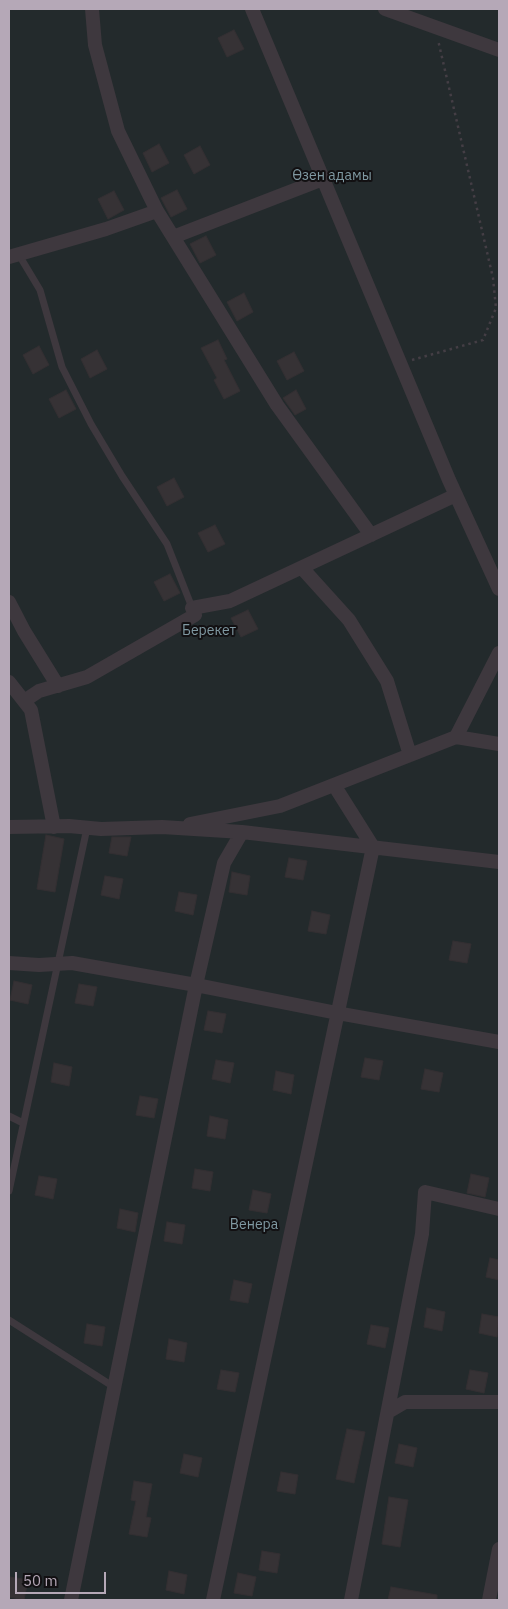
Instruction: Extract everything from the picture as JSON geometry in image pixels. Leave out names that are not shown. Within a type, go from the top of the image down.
[{"type":"street","points":[[92,9],[95,44],[118,131],[157,212],[277,405],[371,535]]},
{"type":"street","points":[[252,9],[456,495],[499,589]]},
{"type":"street","points":[[385,9],[499,50]]},
{"type":"street","points":[[174,237],[323,179]]},
{"type":"street","points":[[14,256],[157,212]]},
{"type":"street","points":[[24,702],[39,691],[88,677],[194,612],[230,601],[456,495]]},
{"type":"street","points":[[302,568],[349,620],[387,681],[410,755]]},
{"type":"street","points":[[9,602],[24,631],[58,686]]},
{"type":"street","points":[[456,737],[499,653]]},
{"type":"street","points":[[9,682],[31,710],[54,826]]},
{"type":"street","points":[[172,828],[280,806],[456,737],[499,744]]},
{"type":"street","points":[[213,1600],[373,847],[334,785]]},
{"type":"street","points":[[9,827],[172,828],[242,832],[499,862]]},
{"type":"street","points":[[71,1600],[196,985],[224,863],[242,832]]},
{"type":"street","points":[[9,963],[39,965],[72,963],[499,1042]]},
{"type":"street","points":[[352,1600],[422,1234],[425,1192],[499,1209]]},
{"type":"street","points":[[388,1412],[405,1402],[499,1402]]},
{"type":"street","points":[[489,1600],[499,1549]]},
{"type":"lane","points":[[14,256],[40,290],[62,367],[113,462],[167,544],[194,612]]},
{"type":"lane","points":[[9,1191],[87,828]]},
{"type":"lane","points":[[9,1116],[23,1123]]},
{"type":"lane","points":[[9,1320],[114,1387]]},
{"type":"path","points":[[401,364],[483,340],[496,308],[493,278],[435,27]]},
{"type":"green space","points":[[9,9],[499,9],[499,1600],[9,1600]]},
{"type":"building","points":[[234,30],[244,49],[227,57],[218,38]]},
{"type":"building","points":[[159,144],[169,163],[152,172],[143,153]]},
{"type":"building","points":[[200,146],[210,165],[194,174],[184,155]]},
{"type":"building","points":[[177,190],[187,209],[171,217],[161,198]]},
{"type":"building","points":[[114,191],[124,210],[108,219],[98,199]]},
{"type":"building","points":[[206,236],[216,255],[200,263],[190,244]]},
{"type":"building","points":[[244,293],[253,312],[237,321],[227,302]]},
{"type":"building","points":[[218,340],[227,359],[224,360],[240,391],[224,399],[214,380],[217,378],[201,348]]},
{"type":"building","points":[[39,346],[49,365],[33,374],[23,355]]},
{"type":"building","points":[[97,350],[107,369],[90,378],[81,359]]},
{"type":"building","points":[[294,352],[304,371],[287,380],[277,361]]},
{"type":"building","points":[[66,390],[76,409],[59,418],[49,399]]},
{"type":"building","points":[[296,390],[306,409],[295,415],[283,398]]},
{"type":"building","points":[[174,478],[184,497],[167,506],[157,487]]},
{"type":"building","points":[[215,525],[225,544],[208,552],[198,533]]},
{"type":"building","points":[[170,574],[180,593],[164,601],[154,582]]},
{"type":"building","points":[[248,610],[258,629],[241,637],[231,618]]},
{"type":"building","points":[[46,835],[64,839],[55,892],[37,889]]},
{"type":"building","points":[[112,837],[131,837],[127,856],[109,853]]},
{"type":"building","points":[[289,858],[307,861],[303,880],[285,877]]},
{"type":"building","points":[[232,872],[250,876],[247,895],[229,892]]},
{"type":"building","points":[[105,876],[123,879],[119,899],[101,895]]},
{"type":"building","points":[[179,892],[197,895],[193,915],[175,911]]},
{"type":"building","points":[[312,911],[330,915],[326,934],[308,931]]},
{"type":"building","points":[[453,941],[471,944],[467,963],[449,960]]},
{"type":"building","points":[[14,981],[32,985],[28,1004],[10,1000]]},
{"type":"building","points":[[79,984],[97,987],[93,1006],[75,1003]]},
{"type":"building","points":[[208,1011],[226,1014],[222,1033],[204,1030]]},
{"type":"building","points":[[365,1058],[383,1061],[379,1080],[361,1077]]},
{"type":"building","points":[[216,1060],[234,1063],[230,1083],[212,1079]]},
{"type":"building","points":[[54,1063],[72,1067],[69,1086],[51,1082]]},
{"type":"building","points":[[425,1069],[443,1073],[439,1092],[421,1089]]},
{"type":"building","points":[[276,1071],[294,1075],[291,1094],[273,1090]]},
{"type":"building","points":[[140,1096],[158,1099],[154,1118],[136,1115]]},
{"type":"building","points":[[210,1116],[228,1120],[225,1139],[207,1136]]},
{"type":"building","points":[[195,1169],[213,1172],[210,1191],[192,1188]]},
{"type":"building","points":[[471,1174],[489,1178],[485,1197],[467,1193]]},
{"type":"building","points":[[39,1176],[57,1179],[53,1199],[35,1195]]},
{"type":"building","points":[[253,1190],[271,1194],[267,1213],[249,1210]]},
{"type":"building","points":[[120,1209],[138,1213],[135,1232],[117,1228]]},
{"type":"building","points":[[167,1222],[185,1225],[182,1244],[164,1241]]},
{"type":"building","points":[[490,1258],[499,1260],[499,1280],[486,1277]]},
{"type":"building","points":[[234,1280],[252,1284],[248,1303],[230,1300]]},
{"type":"building","points":[[427,1308],[445,1312],[442,1331],[424,1327]]},
{"type":"building","points":[[482,1314],[499,1317],[497,1337],[479,1333]]},
{"type":"building","points":[[87,1324],[105,1327],[102,1346],[84,1343]]},
{"type":"building","points":[[371,1325],[389,1328],[385,1348],[367,1344]]},
{"type":"building","points":[[169,1339],[187,1343],[184,1362],[166,1359]]},
{"type":"building","points":[[221,1370],[239,1373],[235,1392],[217,1389]]},
{"type":"building","points":[[470,1370],[488,1373],[484,1393],[466,1389]]},
{"type":"building","points":[[347,1429],[365,1432],[354,1483],[336,1479]]},
{"type":"building","points":[[399,1444],[417,1448],[413,1467],[395,1463]]},
{"type":"building","points":[[184,1454],[202,1458],[198,1477],[180,1473]]},
{"type":"building","points":[[281,1472],[298,1475],[295,1494],[277,1491]]},
{"type":"building","points":[[134,1481],[152,1484],[146,1517],[151,1518],[147,1537],[129,1534],[136,1501],[131,1500]]},
{"type":"building","points":[[389,1497],[408,1500],[400,1547],[382,1544]]},
{"type":"building","points":[[262,1551],[280,1554],[277,1573],[259,1570]]},
{"type":"building","points":[[169,1571],[187,1575],[184,1594],[166,1590]]},
{"type":"building","points":[[238,1573],[256,1577],[252,1596],[234,1593]]},
{"type":"building","points":[[10,1577],[28,1580],[24,1600],[9,1597]]},
{"type":"building","points":[[391,1587],[437,1595],[437,1600],[388,1600]]},
{"type":"park label","name":"Өзен адамы","points":[[332,176]]},
{"type":"park label","name":"Берекет","points":[[209,631]]},
{"type":"park label","name":"Венера","points":[[254,1225]]}]
